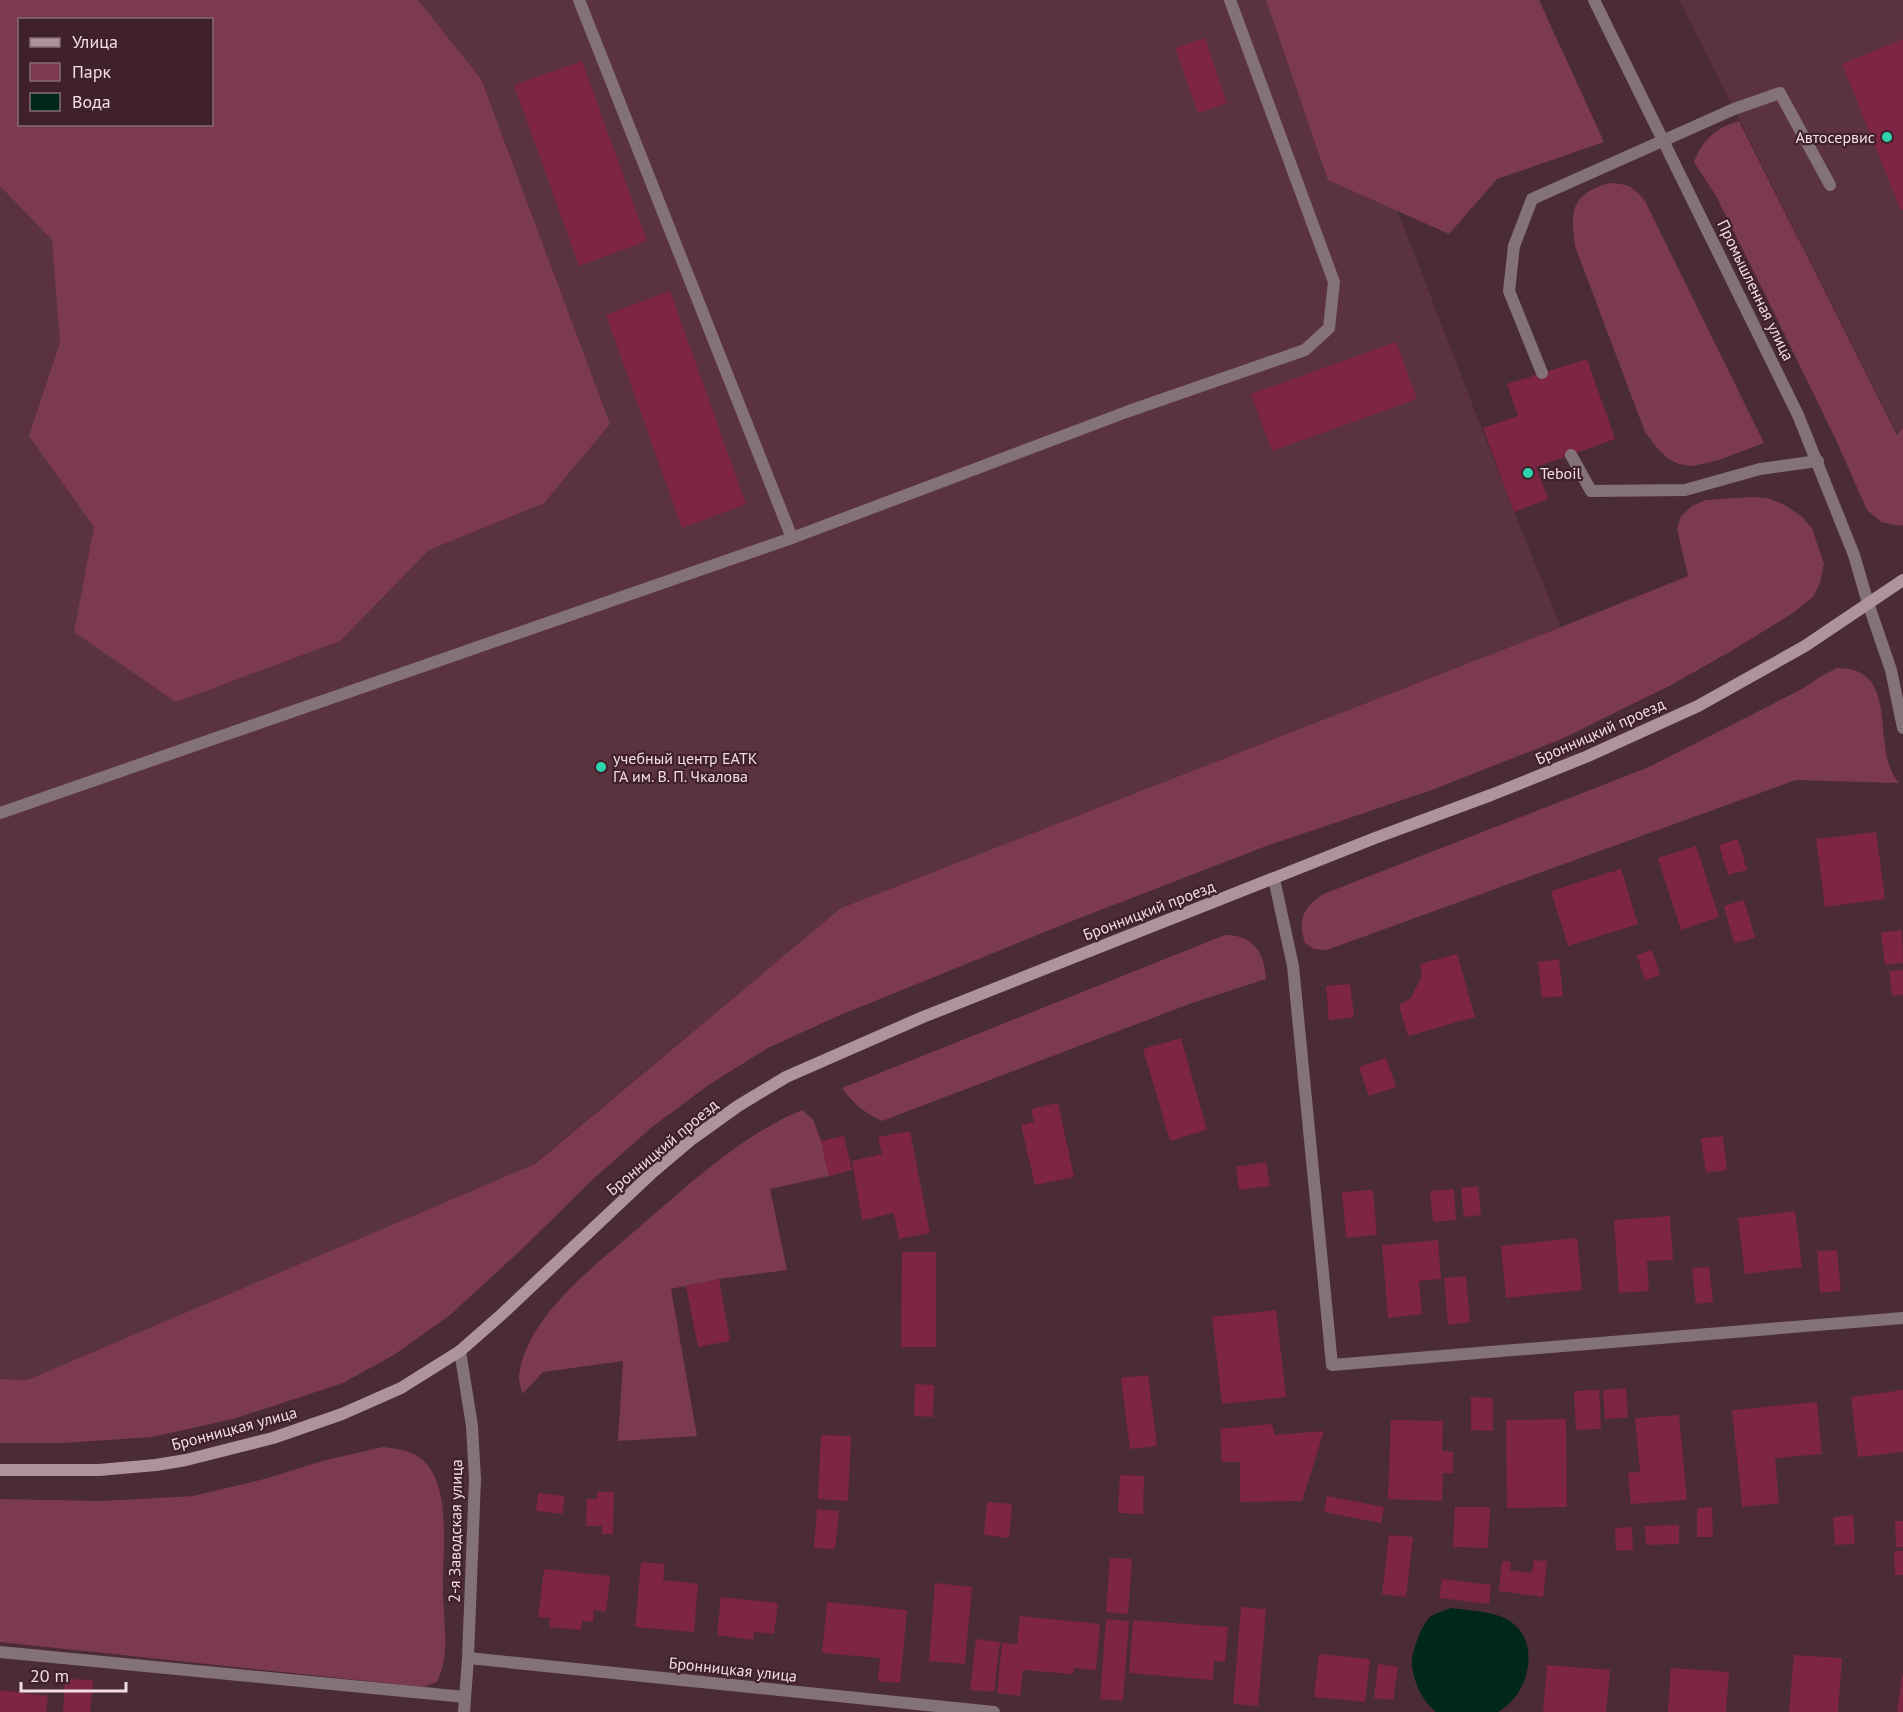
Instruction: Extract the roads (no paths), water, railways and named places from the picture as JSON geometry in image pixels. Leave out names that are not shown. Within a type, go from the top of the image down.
[{"type":"main road","name":"Бронницкий проезд","points":[[460,1351],[653,1172],[692,1139],[738,1106],[786,1077],[923,1017],[1578,760],[1678,715],[1805,646],[1903,579]]},
{"type":"main road","name":"Бронницкая улица","points":[[0,1470],[99,1470],[156,1465],[220,1453],[273,1438],[342,1413],[401,1388],[460,1351]]},
{"type":"street","points":[[579,0],[792,538]]},
{"type":"street","points":[[0,813],[792,538],[1129,411],[1305,350],[1329,328],[1334,282],[1230,0]]},
{"type":"street","name":"Промышленная улица","points":[[1594,0],[1798,415],[1818,461],[1854,555],[1892,670],[1903,728]]},
{"type":"street","points":[[1542,374],[1509,291],[1514,246],[1532,199],[1734,109],[1780,93],[1830,184]]},
{"type":"street","points":[[1571,454],[1591,491],[1685,490],[1760,469],[1818,461]]},
{"type":"street","points":[[1274,879],[1293,966],[1332,1365],[1903,1318]]},
{"type":"street","name":"2-я Заводская улица","points":[[460,1351],[472,1426],[475,1479],[464,1712]]},
{"type":"street","points":[[0,1652],[465,1697]]},
{"type":"street","name":"Бронницкая улица","points":[[468,1658],[994,1712]]},
{"type":"water","points":[[1452,1608],[1485,1612],[1509,1620],[1522,1634],[1527,1644],[1528,1668],[1525,1680],[1513,1700],[1497,1712],[1436,1712],[1420,1692],[1412,1666],[1417,1640],[1430,1617]]},
{"type":"place","name":"Автосервис","points":[[1887,137]]},
{"type":"place","name":"Teboil","points":[[1528,473]]},
{"type":"place","name":"учебный центр ЕАТК ГА им. В. П. Чкалова","points":[[601,767]]}]
